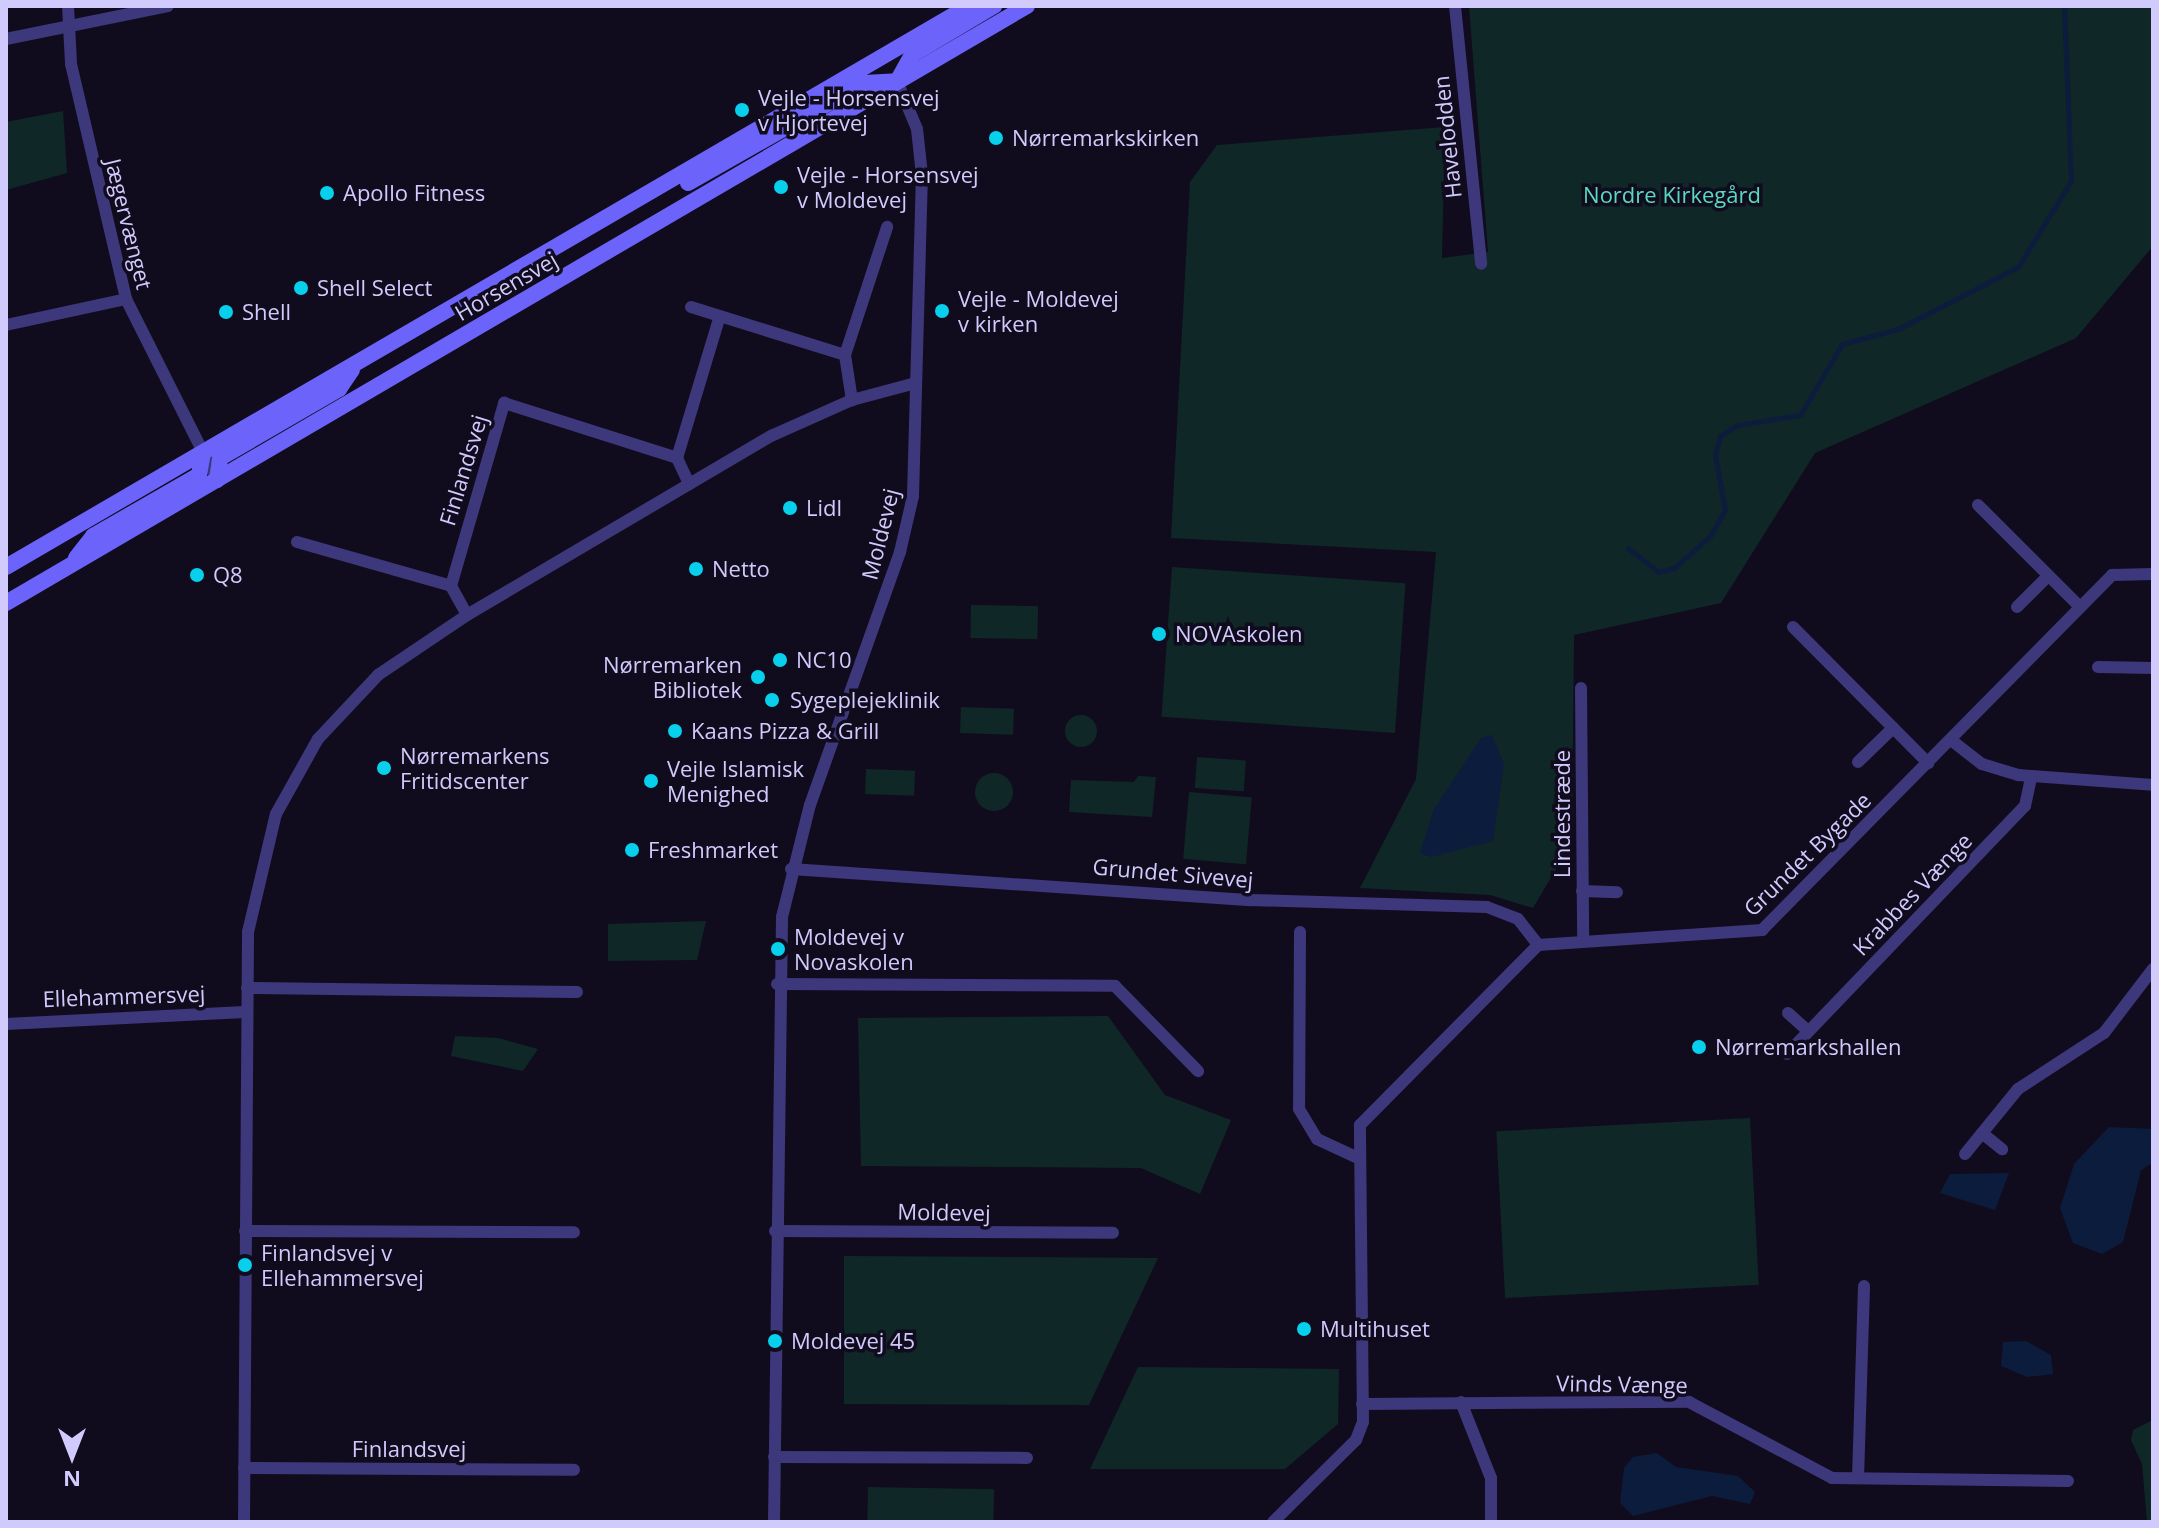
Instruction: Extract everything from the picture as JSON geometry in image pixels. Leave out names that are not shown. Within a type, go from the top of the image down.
[{"type":"main road","name":"Horsensvej","points":[[6,567],[969,6]]},
{"type":"main road","points":[[623,208],[678,189],[864,83],[897,81],[912,55],[994,6]]},
{"type":"main road","name":"Horsensvej","points":[[6,603],[1027,6]]},
{"type":"main road","points":[[217,480],[220,458],[339,389],[356,365]]},
{"type":"main road","points":[[70,565],[93,536],[199,475],[203,453]]},
{"type":"street","name":"Jægervænget","points":[[68,6],[66,25],[126,299],[217,480]]},
{"type":"street","points":[[6,39],[168,6]]},
{"type":"street","name":"Havelodden","points":[[1455,6],[1481,264]]},
{"type":"street","name":"Moldevej","points":[[774,1522],[777,984],[791,869],[900,552],[913,496],[922,175],[917,129],[897,81]]},
{"type":"street","points":[[852,400],[845,355],[887,227]]},
{"type":"street","points":[[6,325],[126,299]]},
{"type":"street","points":[[691,307],[845,355]]},
{"type":"street","points":[[689,484],[677,458],[720,316]]},
{"type":"street","points":[[244,1522],[245,1012],[258,868],[276,814],[318,739],[378,675],[467,615],[689,484],[852,400],[916,383]]},
{"type":"street","name":"Finlandsvej","points":[[451,586],[504,403],[677,458]]},
{"type":"street","points":[[1978,505],[2080,607]]},
{"type":"street","points":[[297,542],[451,586],[467,615]]},
{"type":"street","name":"Grundet Bygade","points":[[1538,945],[1762,930],[2112,575],[2153,574]]},
{"type":"street","points":[[2017,607],[2048,576]]},
{"type":"street","points":[[1793,627],[1928,763]]},
{"type":"street","points":[[2098,667],[2153,668]]},
{"type":"street","name":"Lindestræde","points":[[1581,688],[1583,940]]},
{"type":"street","points":[[1858,762],[1893,728]]},
{"type":"street","points":[[1951,740],[1982,764],[2031,778],[2153,785]]},
{"type":"street","name":"Krabbes Vænge","points":[[1787,1054],[2025,806],[2031,778]]},
{"type":"street","name":"Grundet Sivevej","points":[[791,869],[1251,900],[1487,907],[1518,919],[1538,945]]},
{"type":"street","points":[[1582,891],[1617,892]]},
{"type":"street","points":[[1300,932],[1299,1109],[1317,1139],[1360,1159]]},
{"type":"street","points":[[1273,1522],[1356,1440],[1362,1404],[1360,1125],[1538,945]]},
{"type":"street","points":[[1965,1154],[2018,1089],[2104,1033],[2153,969]]},
{"type":"street","points":[[777,984],[1115,986],[1198,1071]]},
{"type":"street","points":[[247,988],[577,992]]},
{"type":"street","name":"Ellehammersvej","points":[[6,1024],[245,1012]]},
{"type":"street","points":[[1788,1013],[1808,1031]]},
{"type":"street","points":[[1982,1133],[2002,1149]]},
{"type":"street","points":[[245,1231],[574,1232]]},
{"type":"street","name":"Moldevej","points":[[775,1231],[1113,1233]]},
{"type":"street","points":[[1858,1478],[1864,1286]]},
{"type":"street","points":[[1461,1402],[1491,1478],[1491,1522]]},
{"type":"street","name":"Vinds Vænge","points":[[1362,1404],[1689,1402],[1818,1472],[1858,1478],[2068,1481]]},
{"type":"street","points":[[774,1457],[1027,1458]]},
{"type":"street","name":"Finlandsvej","points":[[244,1468],[574,1470]]},
{"type":"green space","name":"Nordre Kirkegård","points":[[1469,6],[2153,6],[2153,246],[2076,338],[1815,453],[1721,603],[1574,635],[1572,842],[1533,908],[1490,895],[1360,888],[1416,779],[1436,552],[1171,538],[1190,182],[1217,145],[1445,127],[1442,258],[1488,252]]},
{"type":"green space","points":[[63,111],[67,173],[6,190],[6,122]]},
{"type":"green space","points":[[1172,567],[1405,583],[1395,733],[1162,717]]},
{"type":"green space","points":[[971,605],[1038,606],[1037,639],[970,638]]},
{"type":"green space","points":[[961,707],[1014,709],[1013,735],[960,733]]},
{"type":"green space","points":[[1081,715],[1092,720],[1097,731],[1092,742],[1081,747],[1070,742],[1065,731],[1070,720]]},
{"type":"green space","points":[[1197,757],[1246,760],[1244,791],[1195,788]]},
{"type":"green space","points":[[866,769],[915,771],[914,796],[865,794]]},
{"type":"green space","points":[[994,773],[1008,778],[1013,792],[1008,806],[994,811],[980,806],[975,792],[980,778]]},
{"type":"green space","points":[[1138,776],[1156,777],[1152,817],[1069,812],[1071,780],[1134,782]]},
{"type":"green space","points":[[1189,792],[1252,797],[1246,864],[1183,859]]},
{"type":"green space","points":[[706,921],[697,960],[608,961],[608,924]]},
{"type":"green space","points":[[1108,1016],[1165,1095],[1231,1120],[1200,1194],[1141,1168],[861,1166],[858,1018]]},
{"type":"green space","points":[[455,1036],[498,1038],[538,1049],[523,1071],[451,1056]]},
{"type":"green space","points":[[1750,1118],[1759,1285],[1505,1298],[1496,1131]]},
{"type":"green space","points":[[844,1256],[1158,1258],[1089,1405],[844,1404]]},
{"type":"green space","points":[[1138,1367],[1339,1369],[1338,1424],[1285,1469],[1090,1469]]},
{"type":"green space","points":[[2153,1420],[2153,1522],[2147,1522],[2142,1464],[2131,1440],[2133,1430]]},
{"type":"green space","points":[[868,1487],[994,1489],[993,1522],[867,1522]]},
{"type":"water","points":[[1492,735],[1504,764],[1493,841],[1431,857],[1420,853],[1434,809],[1481,738]]},
{"type":"water","points":[[2109,1127],[2153,1129],[2153,1163],[2141,1170],[2123,1242],[2102,1254],[2073,1243],[2060,1208],[2074,1164]]},
{"type":"water","points":[[2009,1173],[1995,1210],[1940,1193],[1950,1174]]},
{"type":"water","points":[[2026,1341],[2051,1355],[2053,1374],[2027,1377],[2001,1366],[2003,1342]]},
{"type":"water","points":[[1657,1453],[1676,1467],[1738,1476],[1755,1492],[1750,1504],[1712,1496],[1633,1516],[1620,1503],[1624,1468],[1633,1457]]},
{"type":"waterway","points":[[1628,548],[1659,572],[1674,568],[1710,536],[1725,510],[1715,455],[1720,436],[1737,425],[1800,415],[1842,344],[1898,329],[2018,267],[2071,181],[2064,6]]},
{"type":"place","name":"Vejle - Horsensvej v Hjortevej","points":[[742,110]]},
{"type":"place","name":"Nørremarkskirken","points":[[996,138]]},
{"type":"place","name":"Vejle - Horsensvej v Moldevej","points":[[781,187]]},
{"type":"place","name":"Apollo Fitness","points":[[327,193]]},
{"type":"place","name":"Shell Select","points":[[301,288]]},
{"type":"place","name":"Vejle - Moldevej v kirken","points":[[942,311]]},
{"type":"place","name":"Shell","points":[[226,312]]},
{"type":"place","name":"Lidl","points":[[790,508]]},
{"type":"place","name":"Netto","points":[[696,569]]},
{"type":"place","name":"Q8","points":[[197,575]]},
{"type":"place","name":"NOVAskolen","points":[[1159,634]]},
{"type":"place","name":"NC10","points":[[780,660]]},
{"type":"place","name":"Nørremarken Bibliotek","points":[[758,677]]},
{"type":"place","name":"Sygeplejeklinik","points":[[772,700]]},
{"type":"place","name":"Kaans Pizza & Grill","points":[[675,731]]},
{"type":"place","name":"Nørremarkens Fritidscenter","points":[[384,768]]},
{"type":"place","name":"Vejle Islamisk Menighed","points":[[651,781]]},
{"type":"place","name":"Freshmarket","points":[[632,850]]},
{"type":"place","name":"Moldevej v Novaskolen","points":[[778,949]]},
{"type":"place","name":"Nørremarkshallen","points":[[1699,1047]]},
{"type":"place","name":"Finlandsvej v Ellehammersvej","points":[[245,1265]]},
{"type":"place","name":"Multihuset","points":[[1304,1329]]},
{"type":"place","name":"Moldevej 45","points":[[775,1341]]}]
